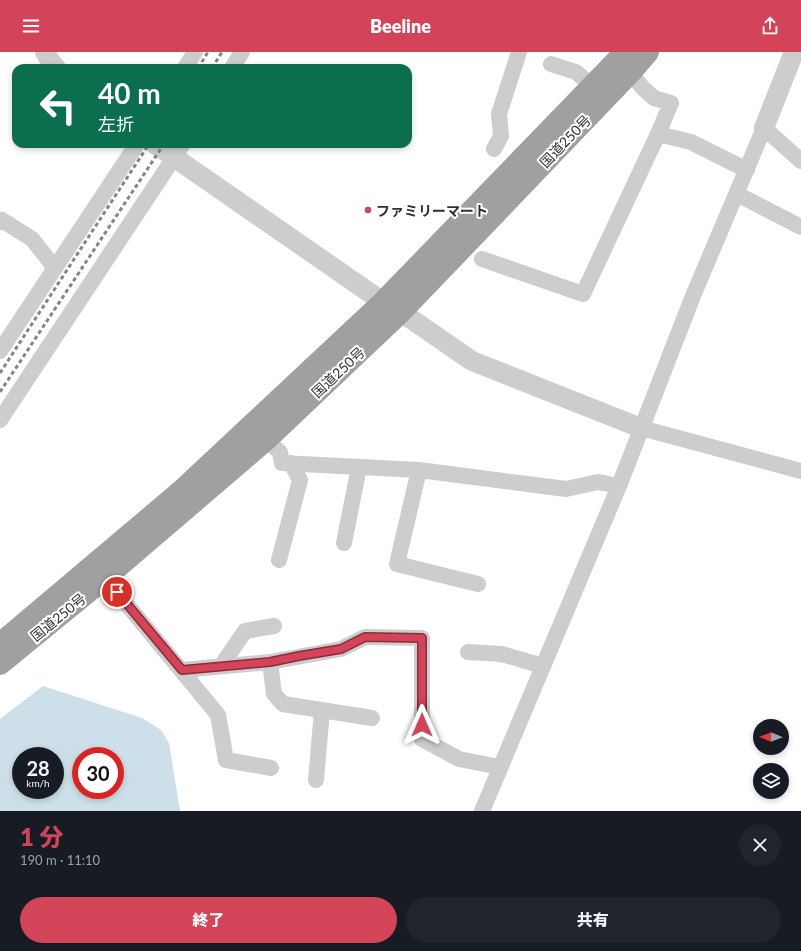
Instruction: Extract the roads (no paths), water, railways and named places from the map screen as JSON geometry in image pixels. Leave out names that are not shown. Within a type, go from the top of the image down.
[{"type":"highway","name":"国道250号","points":[[0,664],[105,578],[266,440],[392,307],[592,86],[625,52]]},
{"type":"highway","name":"国道250号","points":[[0,644],[181,490],[392,307],[630,73],[648,52]]},
{"type":"street","points":[[45,52],[53,64]]},
{"type":"street","points":[[188,64],[195,52]]},
{"type":"street","points":[[234,64],[242,52]]},
{"type":"street","points":[[494,149],[500,136],[499,114],[518,52]]},
{"type":"street","points":[[482,811],[619,486],[694,296],[747,170],[794,52]]},
{"type":"street","points":[[551,64],[576,72],[592,86]]},
{"type":"street","points":[[482,259],[583,294],[671,103],[654,98],[630,73]]},
{"type":"street","points":[[764,128],[801,161]]},
{"type":"street","points":[[658,134],[691,142],[747,170]]},
{"type":"street","points":[[1,346],[55,268],[134,148]]},
{"type":"street","points":[[169,148],[179,151],[392,307],[472,361],[642,428],[801,471]]},
{"type":"street","points":[[0,420],[179,151]]},
{"type":"street","points":[[737,194],[801,227]]},
{"type":"street","points":[[0,222],[2,220],[32,239],[55,268]]},
{"type":"street","points":[[266,440],[280,452],[282,463],[419,470],[566,489],[598,482],[619,486]]},
{"type":"street","points":[[279,560],[300,480],[291,463]]},
{"type":"street","points":[[344,543],[359,467]]},
{"type":"street","points":[[419,470],[392,563],[478,584]]},
{"type":"street","points":[[105,578],[218,715],[226,760],[271,768]]},
{"type":"street","points":[[221,666],[246,631],[274,626]]},
{"type":"street","points":[[182,670],[270,662],[341,649],[365,637],[422,638],[422,739],[459,759],[500,767]]},
{"type":"street","points":[[468,652],[502,654],[543,666]]},
{"type":"street","points":[[270,662],[274,694],[283,704],[372,718]]},
{"type":"street","points":[[316,780],[322,710]]},
{"type":"railway","points":[[200,64],[208,52]]},
{"type":"railway","points":[[214,64],[222,52]]},
{"type":"railway","points":[[0,373],[146,148]]},
{"type":"railway","points":[[0,392],[161,148]]},
{"type":"place","name":"ファミリーマート","points":[[368,210]]}]
